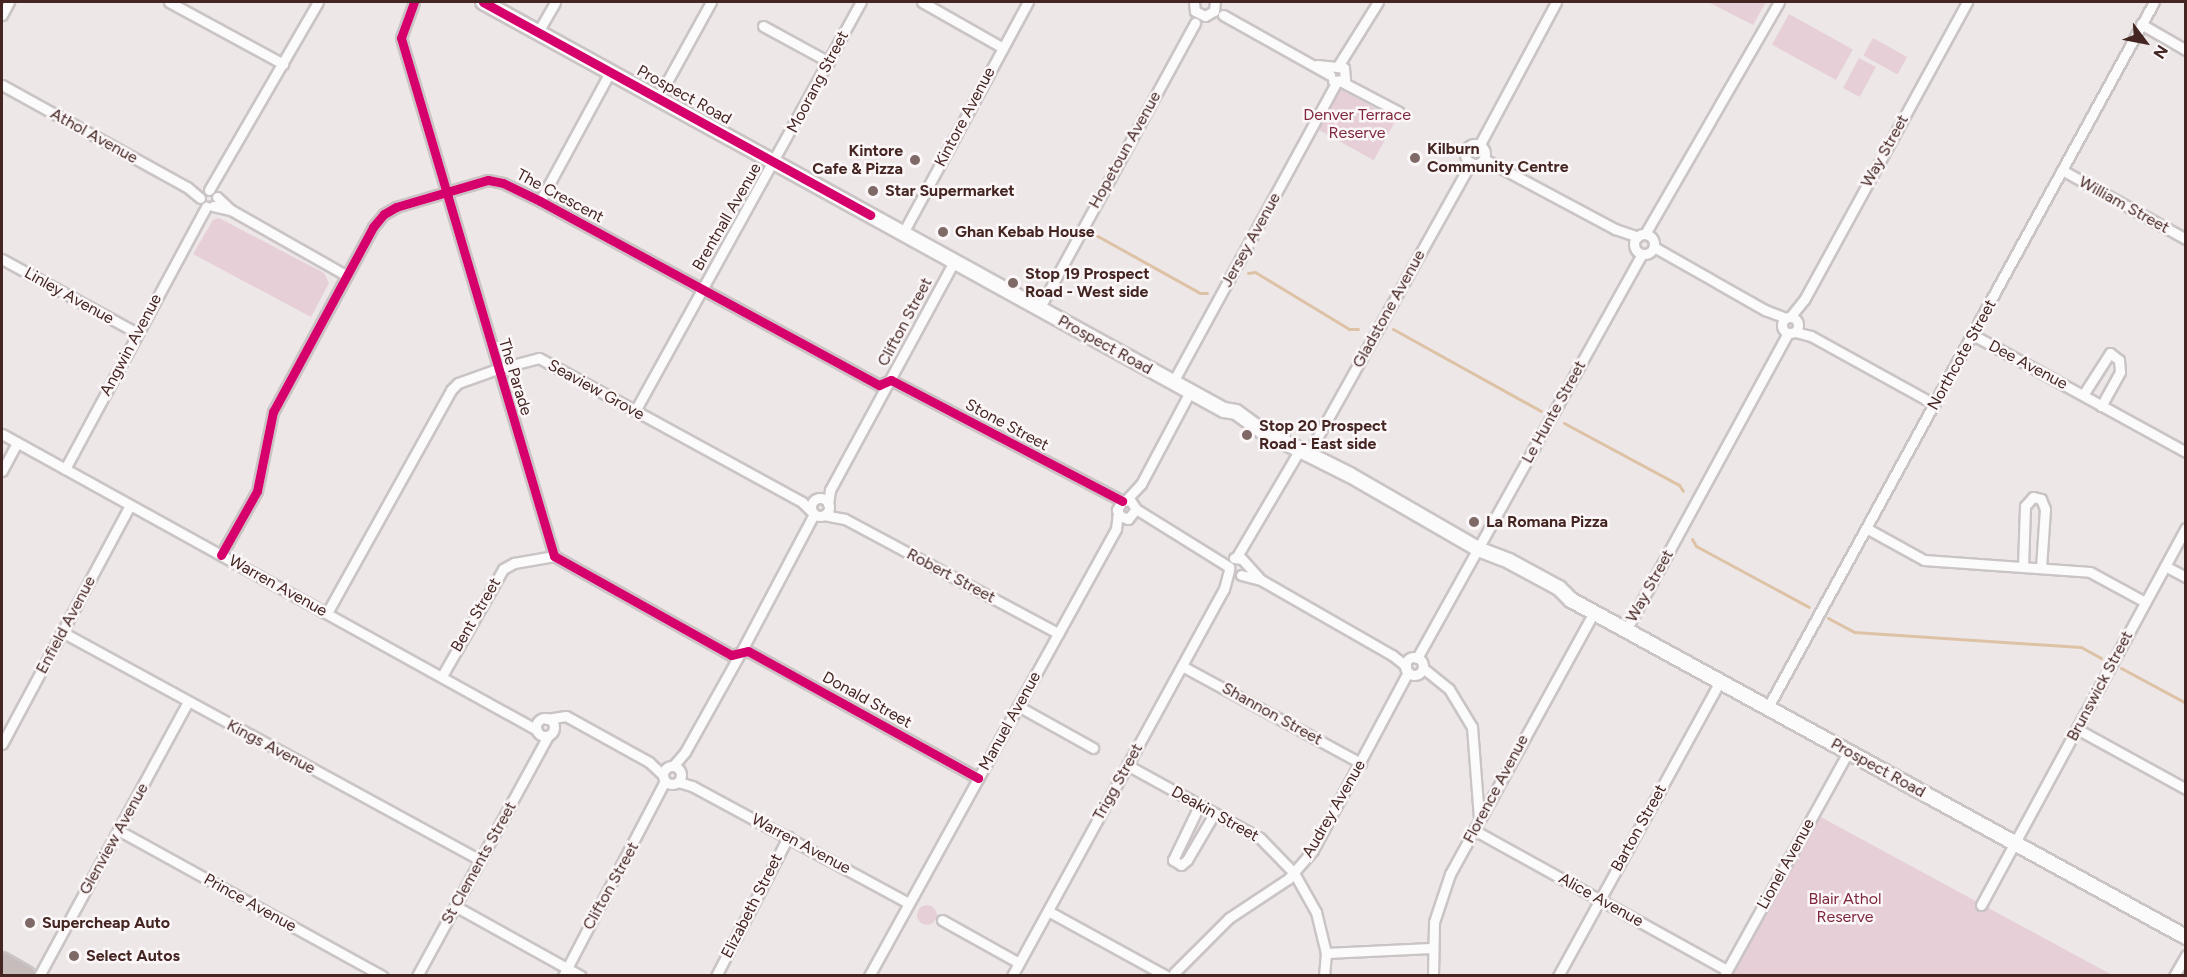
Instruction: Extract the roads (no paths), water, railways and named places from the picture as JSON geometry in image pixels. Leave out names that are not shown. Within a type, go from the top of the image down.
[{"type":"highway","points":[[2,962],[26,975]]},
{"type":"main road","name":"Prospect Road","points":[[483,2],[1190,392],[1224,410],[1250,419],[1262,431],[1357,479],[1379,495],[1492,556],[1509,561],[1559,588],[1571,600],[2186,937]]},
{"type":"street","points":[[2,15],[9,2]]},
{"type":"street","points":[[169,2],[283,64]]},
{"type":"street","name":"Angwin Avenue","points":[[64,469],[208,198],[318,2]]},
{"type":"street","name":"The Parade","points":[[414,2],[401,38],[554,556]]},
{"type":"street","points":[[538,32],[555,2]]},
{"type":"street","name":"Moorang Street","points":[[775,163],[861,2]]},
{"type":"street","points":[[922,2],[1003,48]]},
{"type":"street","name":"Kintore Avenue","points":[[903,233],[1028,2]]},
{"type":"street","name":"Jersey Avenue","points":[[1173,382],[1378,2]]},
{"type":"street","points":[[1484,159],[1480,144],[1556,2]]},
{"type":"street","name":"Le Hunte Street","points":[[1479,549],[1657,219],[1779,2]]},
{"type":"street","name":"Way Street","points":[[1626,630],[1967,2]]},
{"type":"street","name":"Northcote Street","points":[[1768,707],[2154,2]]},
{"type":"street","points":[[658,98],[708,3]]},
{"type":"street","points":[[1193,4],[1212,9],[1313,64],[1338,74],[1399,112]]},
{"type":"street","name":"Hopetoun Avenue","points":[[1193,4],[1195,23]]},
{"type":"street","name":"Hopetoun Avenue","points":[[1039,309],[1195,23],[1212,9]]},
{"type":"street","points":[[2141,24],[2186,50]]},
{"type":"street","points":[[763,26],[829,62]]},
{"type":"street","points":[[540,201],[610,72]]},
{"type":"street","name":"Athol Avenue","points":[[2,85],[347,276]]},
{"type":"street","name":"Gladstone Avenue","points":[[1303,453],[1470,163],[1465,158],[1466,148],[1480,144]]},
{"type":"street","points":[[1470,163],[1484,159],[1644,244],[1934,404]]},
{"type":"street","name":"Brentnall Avenue","points":[[635,411],[775,163]]},
{"type":"street","name":"William Street","points":[[2062,170],[2186,239]]},
{"type":"street","name":"The Crescent","points":[[221,555],[257,491],[273,412],[347,276],[384,214],[446,192],[489,180],[503,183],[540,201],[879,385],[891,380]]},
{"type":"street","name":"Linley Avenue","points":[[2,259],[137,333]]},
{"type":"street","name":"Clifton Street","points":[[565,972],[808,529],[821,511],[830,490],[954,262]]},
{"type":"street","name":"Dee Avenue","points":[[1973,335],[2186,452]]},
{"type":"street","name":"Dee Avenue","points":[[2083,394],[2110,353],[2119,360],[2120,372],[2101,406]]},
{"type":"street","name":"Seaview Grove","points":[[327,613],[451,390],[458,383],[538,358],[821,511]]},
{"type":"street","name":"Stone Street","points":[[891,380],[1127,509],[1152,520],[1436,679],[1449,689],[1472,726],[1479,819]]},
{"type":"street","name":"Manuel Avenue","points":[[869,975],[1190,392]]},
{"type":"street","name":"Warren Avenue","points":[[2,434],[522,721],[544,727],[571,719],[909,903]]},
{"type":"street","points":[[2,471],[17,443]]},
{"type":"street","name":"Trigg Street","points":[[1012,975],[1237,567],[1248,543],[1303,453]]},
{"type":"street","name":"Clifton Street","points":[[817,499],[830,490]]},
{"type":"street","points":[[2023,567],[2025,506],[2033,497],[2041,499],[2045,509],[2041,567]]},
{"type":"street","points":[[802,502],[817,499]]},
{"type":"street","points":[[817,499],[821,511]]},
{"type":"street","points":[[817,499],[821,511]]},
{"type":"street","name":"Enfield Avenue","points":[[2,744],[130,505]]},
{"type":"street","name":"Robert Street","points":[[821,511],[845,519],[1058,633]]},
{"type":"street","points":[[1866,528],[1924,560],[2090,572],[2145,602]]},
{"type":"street","name":"Brunswick Street","points":[[1981,905],[2186,528]]},
{"type":"street","name":"Audrey Avenue","points":[[1174,975],[1229,918],[1294,873],[1313,850],[1479,549]]},
{"type":"street","points":[[554,556],[731,655],[741,652]]},
{"type":"street","name":"Bent Street","points":[[442,676],[503,569],[514,563],[554,556]]},
{"type":"street","points":[[2165,566],[2186,577]]},
{"type":"street","name":"Florence Avenue","points":[[1433,975],[1431,948],[1434,922],[1450,874],[1594,612]]},
{"type":"street","name":"Kings Avenue","points":[[62,632],[481,860]]},
{"type":"street","name":"Donald Street","points":[[741,652],[751,652],[978,778]]},
{"type":"street","name":"Shannon Street","points":[[1182,666],[1361,763]]},
{"type":"street","name":"Barton Street","points":[[1558,975],[1720,681]]},
{"type":"street","name":"Glenview Avenue","points":[[39,975],[188,702]]},
{"type":"street","points":[[1018,706],[1093,748]]},
{"type":"street","name":"St Clements Street","points":[[417,975],[540,750],[544,727]]},
{"type":"street","points":[[2077,729],[2186,789]]},
{"type":"street","name":"Lionel Avenue","points":[[1726,973],[1848,752]]},
{"type":"street","name":"Deakin Street","points":[[1127,765],[1260,838],[1294,873],[1316,912],[1326,953],[1324,975]]},
{"type":"street","points":[[1199,806],[1175,851],[1173,860],[1181,865],[1214,814]]},
{"type":"street","name":"Prince Avenue","points":[[118,830],[382,975]]},
{"type":"street","name":"Alice Avenue","points":[[1474,830],[1726,973]]},
{"type":"street","name":"Elizabeth Street","points":[[716,975],[788,837]]},
{"type":"street","points":[[455,906],[565,972],[581,975]]},
{"type":"street","points":[[1048,911],[1151,968],[1174,975]]},
{"type":"street","points":[[942,920],[1019,963]]},
{"type":"street","points":[[1326,953],[1431,948]]},
{"type":"street","points":[[2174,975],[2186,955]]},
{"type":"street","points":[[1151,968],[1159,975]]},
{"type":"waterway","points":[[1094,234],[1200,293],[1207,293]]},
{"type":"waterway","points":[[1248,273],[1255,272],[1349,329],[1358,329]]},
{"type":"waterway","points":[[1393,329],[1541,411]]},
{"type":"waterway","points":[[1564,423],[1679,485],[1683,491]]},
{"type":"waterway","points":[[1692,539],[1696,546],[1809,607]]},
{"type":"waterway","points":[[1828,618],[1854,632],[2081,647],[2101,658]]},
{"type":"waterway","points":[[2121,668],[2186,703]]},
{"type":"place","name":"Kilburn Community Centre","points":[[1415,158]]},
{"type":"place","name":"Kintore Cafe & Pizza","points":[[915,160]]},
{"type":"place","name":"Star Supermarket","points":[[873,191]]},
{"type":"place","name":"Ghan Kebab House","points":[[943,232]]},
{"type":"place","name":"Stop 19 Prospect Road - West side","points":[[1013,283]]},
{"type":"place","name":"Stop 20 Prospect Road - East side","points":[[1247,435]]},
{"type":"place","name":"La Romana Pizza","points":[[1474,522]]},
{"type":"place","name":"Supercheap Auto","points":[[30,923]]},
{"type":"place","name":"Select Autos","points":[[74,956]]},
{"type":"park label","name":"Denver Terrace Reserve","points":[[1357,124]]},
{"type":"park label","name":"Blair Athol Reserve","points":[[1845,908]]}]
